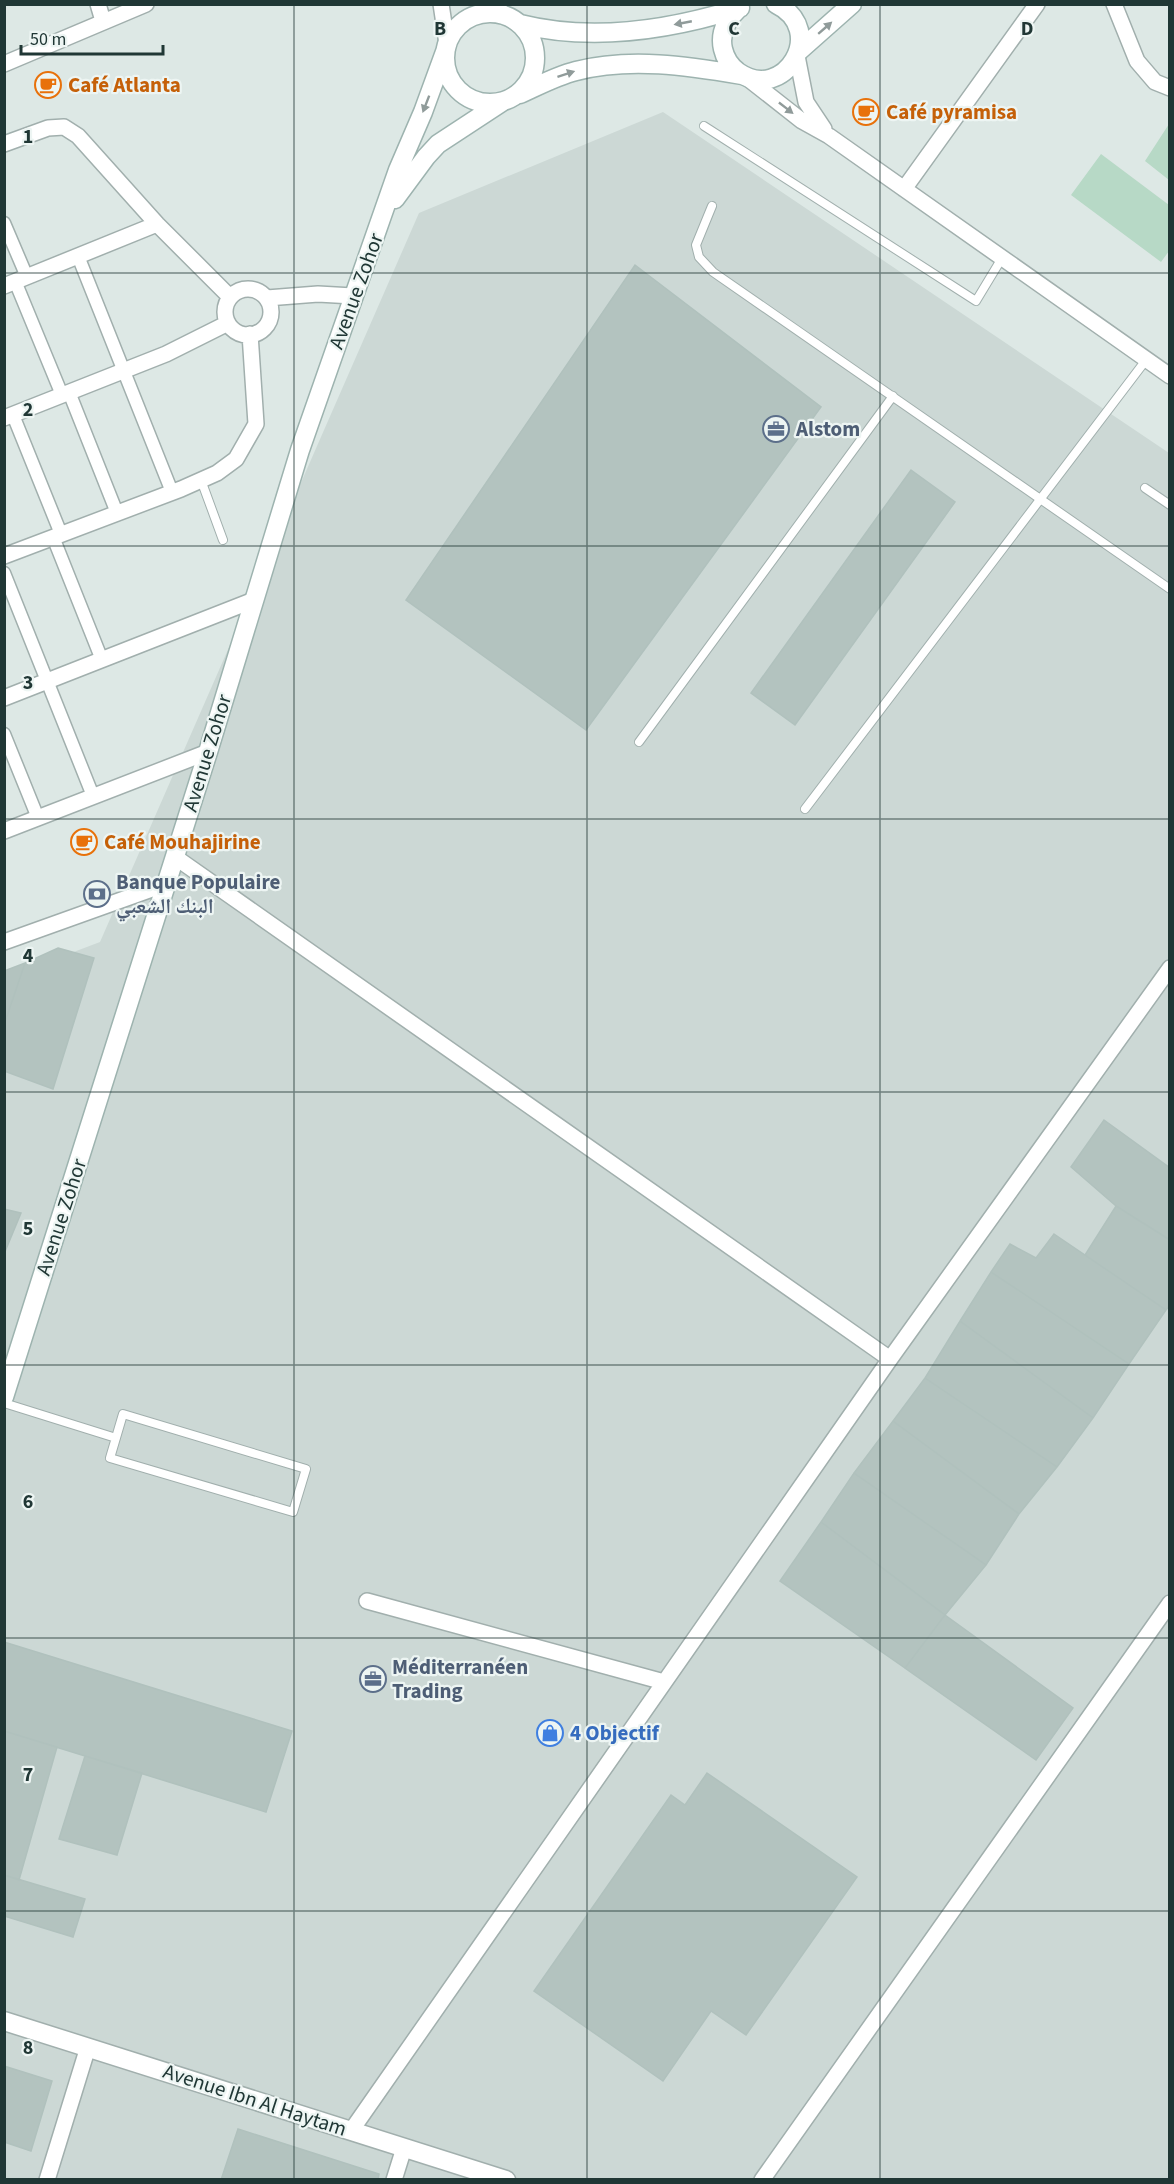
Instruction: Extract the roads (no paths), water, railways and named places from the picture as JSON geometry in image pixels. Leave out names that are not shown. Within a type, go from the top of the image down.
[{"type":"main road","points":[[776,4],[785,9],[795,21],[800,35],[798,53]]},
{"type":"main road","points":[[743,6],[683,24],[648,29],[569,31],[538,28],[496,13],[475,15],[458,26],[446,46],[445,67],[448,76],[459,91],[466,97],[484,103],[508,99],[577,71],[622,65],[678,65],[763,79],[779,75],[787,70],[798,53],[852,4]]},
{"type":"main road","points":[[743,6],[726,22],[722,42],[728,61],[744,75]]},
{"type":"main road","points":[[506,15],[526,30],[533,45],[535,62],[530,78],[519,92],[508,99]]},
{"type":"main road","name":"Avenue Zohor","points":[[4,1397],[208,752],[300,450],[398,170],[432,90],[446,46]]},
{"type":"main road","name":"Avenue Zohor","points":[[383,215],[419,165],[438,144],[508,99]]},
{"type":"main road","name":"Avenue Ibn Al Haytam","points":[[4,2021],[506,2180]]},
{"type":"street","points":[[98,4],[103,21]]},
{"type":"street","points":[[4,64],[146,4]]},
{"type":"street","points":[[441,4],[446,46]]},
{"type":"street","points":[[904,189],[1037,4]]},
{"type":"street","points":[[1114,4],[1137,61],[1155,82],[1170,88]]},
{"type":"street","points":[[798,53],[806,102],[811,113],[829,136]]},
{"type":"street","points":[[744,75],[802,121],[829,136],[1170,376]]},
{"type":"street","points":[[4,144],[48,128],[64,127],[78,136],[157,224],[230,297]]},
{"type":"street","points":[[4,223],[15,281],[117,513]]},
{"type":"street","points":[[15,281],[157,224]]},
{"type":"street","points":[[78,256],[172,492]]},
{"type":"street","points":[[244,289],[253,289],[261,292],[267,298],[270,305],[269,321],[258,332],[250,334],[237,332],[228,323],[225,314],[230,297],[244,289]]},
{"type":"street","points":[[267,298],[318,294],[353,296]]},
{"type":"street","points":[[102,660],[57,536],[9,416],[165,354],[228,323]]},
{"type":"street","points":[[6,553],[172,492],[217,473],[236,459],[255,424],[250,334]]},
{"type":"street","points":[[4,573],[93,796]]},
{"type":"street","points":[[4,698],[255,600]]},
{"type":"street","points":[[4,734],[38,818]]},
{"type":"street","points":[[4,831],[208,752]]},
{"type":"street","points":[[175,857],[890,1359]]},
{"type":"street","points":[[4,942],[166,884]]},
{"type":"street","points":[[351,2131],[890,1359],[1170,968]]},
{"type":"street","points":[[367,1601],[664,1683]]},
{"type":"street","points":[[762,2180],[1170,1603]]},
{"type":"street","points":[[47,2180],[88,2047]]},
{"type":"street","points":[[394,2180],[404,2148]]},
{"type":"lane","points":[[704,126],[976,301],[1002,258]]},
{"type":"lane","points":[[712,206],[696,245],[699,257],[713,272],[1170,589]]},
{"type":"lane","points":[[805,809],[1146,360]]},
{"type":"lane","points":[[639,742],[893,396]]},
{"type":"lane","points":[[201,480],[223,540]]},
{"type":"lane","points":[[1145,488],[1170,505]]},
{"type":"lane","points":[[4,1403],[116,1438]]},
{"type":"lane","points":[[123,1414],[306,1469],[293,1512],[110,1458],[116,1438],[123,1414]]},
{"type":"place","name":"Café Atlanta","points":[[48,85]]},
{"type":"place","name":"Café pyramisa","points":[[866,112]]},
{"type":"place","name":"Alstom","points":[[776,429]]},
{"type":"place","name":"Café Mouhajirine","points":[[84,842]]},
{"type":"place","name":"Banque Populaire البنك الشعبي","points":[[97,894]]},
{"type":"place","name":"Méditerranéen Trading","points":[[373,1679]]},
{"type":"place","name":"4 Objectif","points":[[550,1733]]}]
